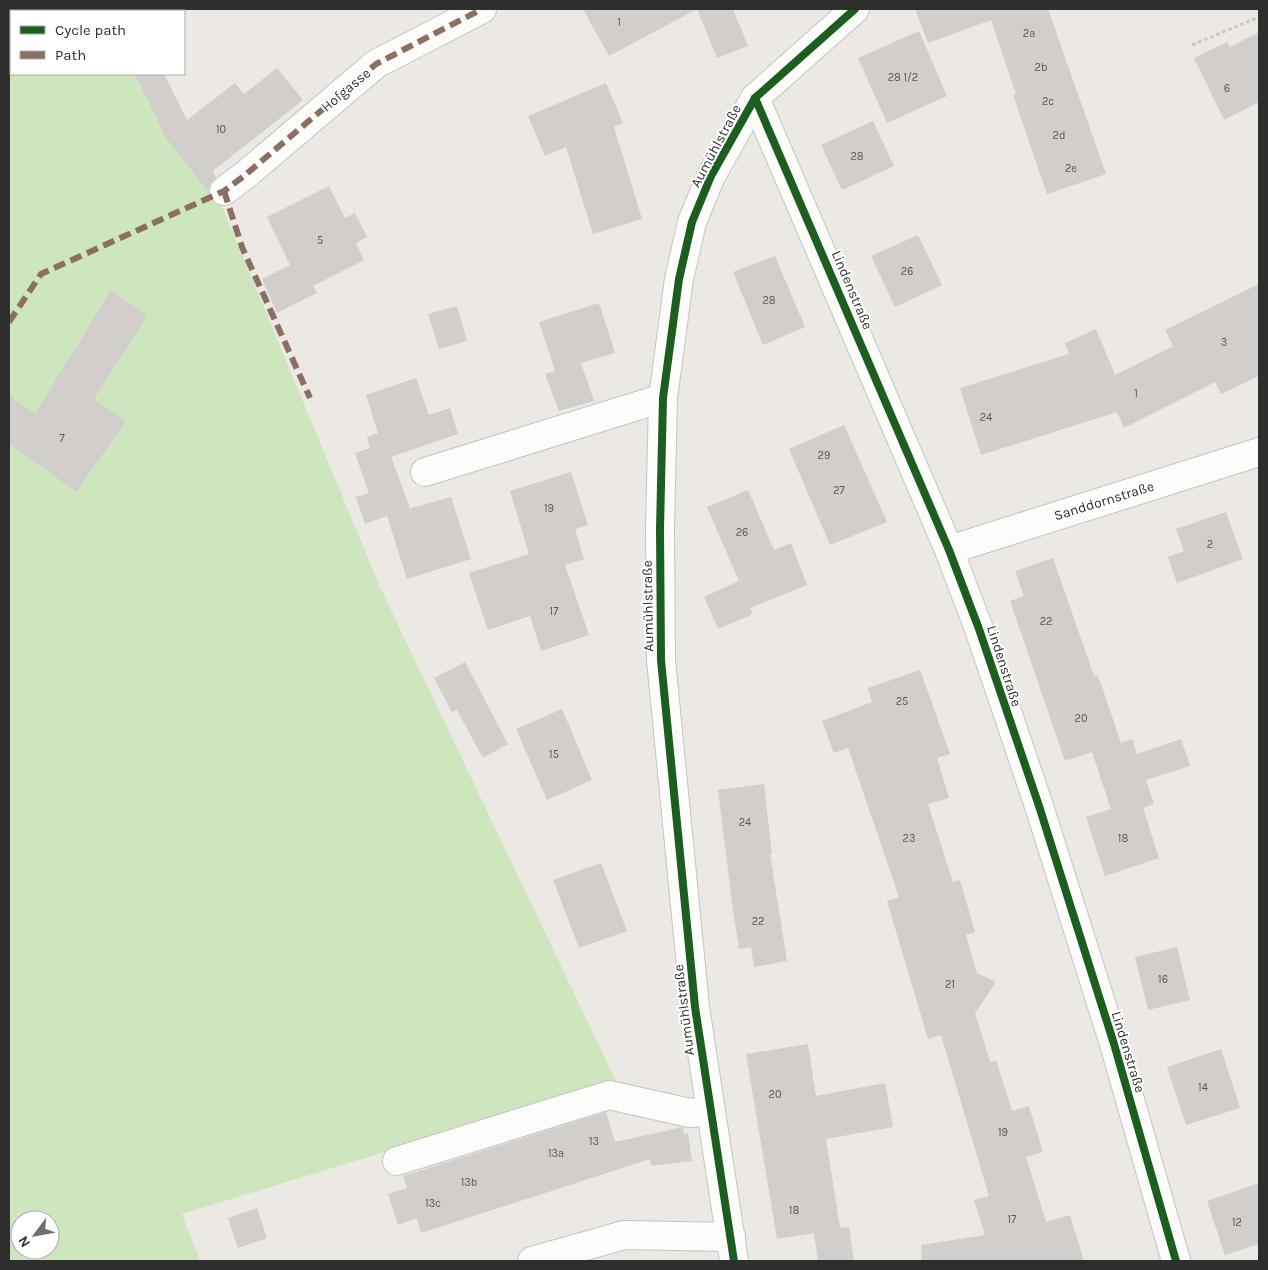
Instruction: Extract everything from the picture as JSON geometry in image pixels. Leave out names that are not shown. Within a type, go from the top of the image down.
[{"type":"street","name":"Hofgasse","points":[[224,191],[376,64],[482,9]]},
{"type":"street","name":"Aumühlstraße","points":[[732,1249],[695,1007],[661,660],[660,529],[663,398],[679,279],[692,222],[711,176],[755,98],[855,9]]},
{"type":"street","name":"Lindenstraße","points":[[755,98],[949,550],[979,629],[1050,840],[1114,1044],[1176,1261]]},
{"type":"street","points":[[425,472],[663,398]]},
{"type":"street","name":"Sanddornstraße","points":[[949,550],[1259,452]]},
{"type":"street","points":[[397,1161],[609,1095],[690,1113],[710,1111]]},
{"type":"street","points":[[532,1261],[624,1235],[732,1249]]},
{"type":"path","points":[[1192,45],[1259,17]]},
{"type":"green space","points":[[9,9],[116,9],[10,10],[10,75],[143,75],[166,126],[216,192],[380,587],[616,1081],[182,1214],[200,1261],[9,1261]]},
{"type":"building","points":[[583,9],[697,9],[609,56]]},
{"type":"building","points":[[697,9],[733,9],[748,46],[717,58]]},
{"type":"building","points":[[915,9],[1048,9],[1106,174],[1047,194],[1013,95],[1016,94],[991,20],[928,43]]},
{"type":"building","points":[[919,31],[947,96],[887,123],[858,58]]},
{"type":"building","points":[[1259,32],[1259,102],[1224,120],[1194,58],[1227,42],[1230,47]]},
{"type":"building","points":[[277,68],[303,100],[213,171],[216,178],[210,184],[208,191],[166,138],[135,75],[164,75],[187,120],[235,83],[244,94]]},
{"type":"building","points":[[606,83],[623,123],[614,127],[642,219],[593,234],[566,147],[545,156],[528,116]]},
{"type":"building","points":[[873,121],[894,166],[842,190],[821,145]]},
{"type":"building","points":[[329,186],[345,218],[355,213],[367,237],[356,243],[364,260],[313,286],[317,293],[277,313],[262,279],[290,265],[267,217]]},
{"type":"building","points":[[918,235],[942,285],[895,307],[871,256]]},
{"type":"building","points":[[775,256],[805,327],[763,345],[733,272]]},
{"type":"building","points":[[1259,284],[1259,376],[1221,394],[1215,382],[1124,428],[1117,412],[981,455],[960,388],[1069,354],[1065,343],[1096,329],[1115,375],[1173,346],[1165,330]]},
{"type":"building","points":[[111,290],[147,316],[94,399],[126,421],[76,492],[9,443],[9,395],[35,414]]},
{"type":"building","points":[[599,303],[615,353],[581,363],[594,401],[559,411],[545,374],[555,371],[539,322]]},
{"type":"building","points":[[457,306],[467,341],[439,349],[428,314]]},
{"type":"building","points":[[416,378],[429,415],[450,408],[458,434],[391,457],[410,508],[401,511],[451,497],[471,559],[407,579],[387,516],[365,524],[356,497],[369,493],[355,453],[370,448],[367,437],[378,433],[366,395]]},
{"type":"building","points":[[844,425],[887,522],[830,545],[789,449]]},
{"type":"building","points":[[571,472],[588,525],[575,529],[584,559],[565,565],[589,635],[541,651],[530,616],[488,630],[469,573],[529,554],[510,491]]},
{"type":"building","points":[[748,490],[774,550],[791,543],[807,585],[750,608],[753,614],[718,629],[704,597],[739,581],[707,507]]},
{"type":"building","points":[[1226,512],[1243,559],[1177,583],[1168,557],[1184,551],[1176,529]]},
{"type":"building","points":[[1053,558],[1094,676],[1098,675],[1121,743],[1132,739],[1137,754],[1181,739],[1190,766],[1146,780],[1154,804],[1143,808],[1159,858],[1105,876],[1086,817],[1111,809],[1092,752],[1065,761],[1010,601],[1024,596],[1015,571]]},
{"type":"building","points":[[465,662],[508,744],[483,758],[457,710],[452,712],[434,678]]},
{"type":"building","points":[[920,670],[950,754],[937,758],[949,798],[928,804],[953,882],[960,880],[975,932],[966,935],[977,973],[996,982],[975,1013],[990,1062],[996,1060],[1012,1111],[1029,1106],[1043,1152],[1026,1157],[1046,1222],[1070,1215],[1084,1261],[922,1261],[921,1245],[985,1235],[974,1200],[989,1196],[941,1035],[928,1039],[887,901],[899,897],[848,748],[834,753],[822,721],[872,702],[868,688]]},
{"type":"building","points":[[562,709],[592,780],[547,800],[516,729]]},
{"type":"building","points":[[764,784],[772,854],[770,854],[787,961],[754,967],[751,947],[739,949],[718,790]]},
{"type":"building","points":[[601,863],[627,931],[579,948],[553,880]]},
{"type":"building","points":[[1177,947],[1190,1000],[1148,1010],[1135,957]]},
{"type":"building","points":[[808,1044],[816,1096],[885,1083],[893,1127],[826,1139],[840,1228],[849,1227],[854,1261],[818,1261],[814,1233],[777,1239],[746,1054]]},
{"type":"building","points":[[1221,1049],[1240,1108],[1186,1125],[1167,1067]]},
{"type":"building","points":[[606,1112],[615,1142],[683,1127],[684,1134],[688,1133],[692,1161],[651,1166],[650,1159],[421,1233],[417,1218],[398,1225],[388,1194],[407,1188],[403,1176]]},
{"type":"building","points":[[1259,1183],[1259,1244],[1225,1255],[1207,1201]]},
{"type":"building","points":[[257,1208],[267,1238],[238,1248],[228,1218]]},
{"type":"marked path","points":[[9,322],[41,274],[224,191],[376,64],[482,9]]},
{"type":"marked path","points":[[224,191],[242,247],[310,398]]},
{"type":"cycle path","points":[[734,1261],[695,1007],[661,660],[660,529],[663,398],[679,279],[692,222],[711,176],[755,98],[855,9]]},
{"type":"cycle path","points":[[755,98],[949,550],[979,629],[1039,806],[1114,1044],[1176,1261]]}]
